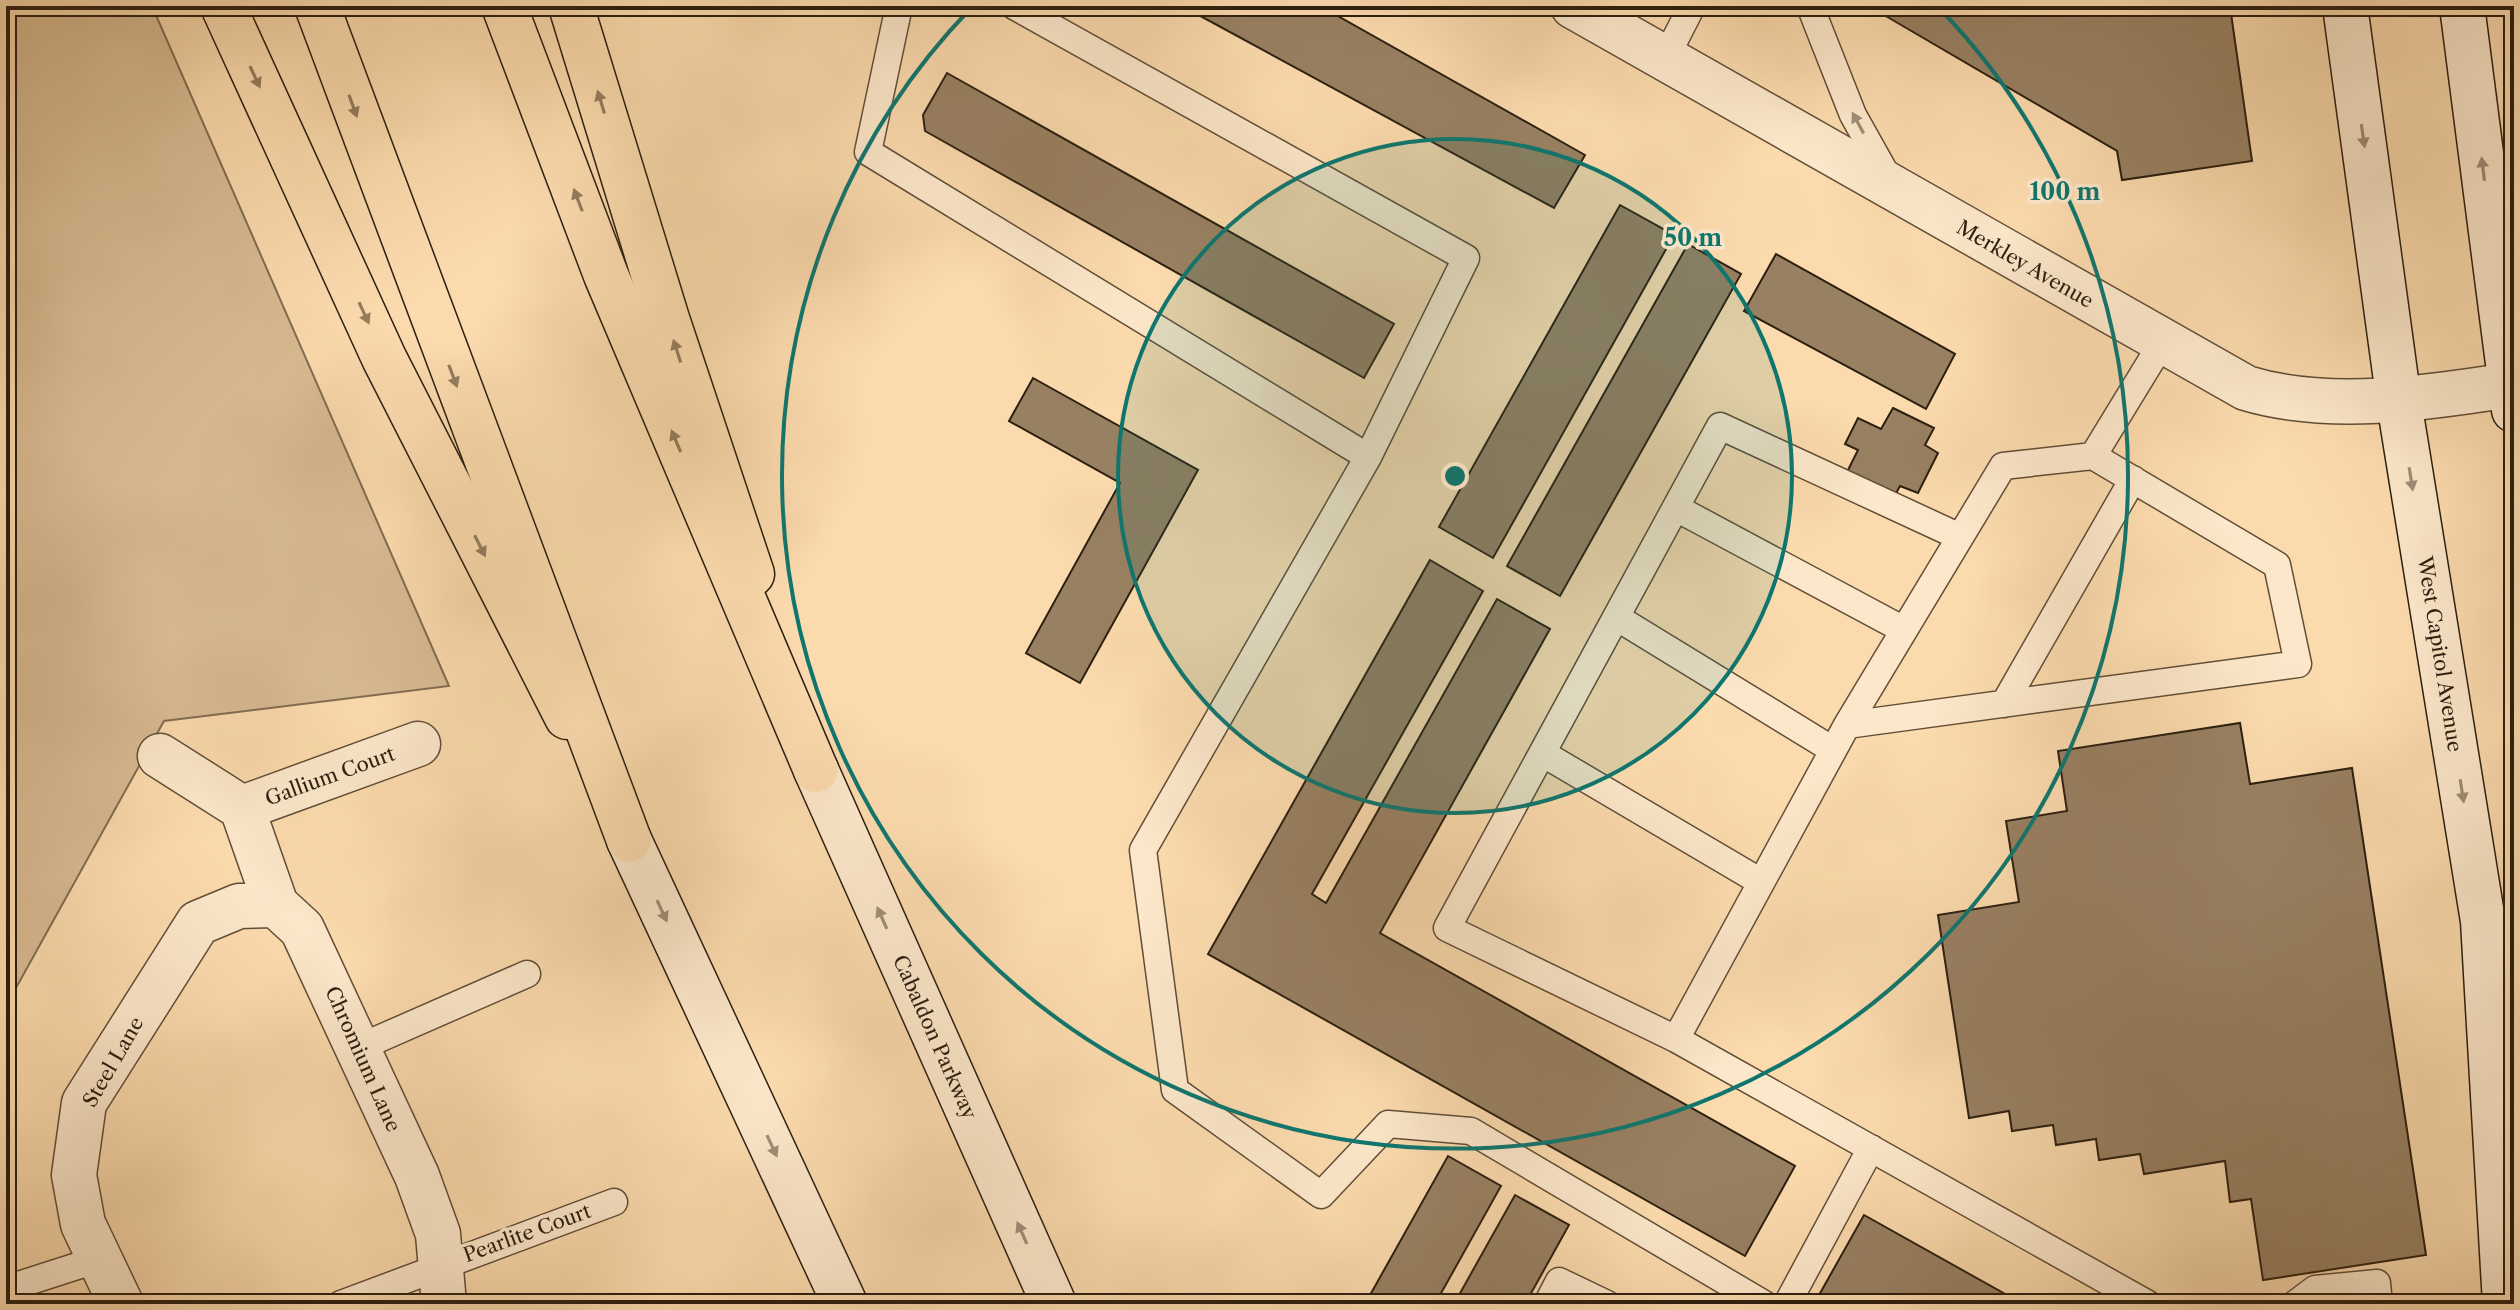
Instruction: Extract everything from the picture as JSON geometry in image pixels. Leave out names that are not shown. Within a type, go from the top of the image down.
[{"type":"main road","points":[[223,6],[384,358],[629,840],[845,1304]]},
{"type":"main road","points":[[317,6],[629,840]]},
{"type":"main road","points":[[504,6],[606,275],[816,770]]},
{"type":"main road","points":[[571,6],[667,319],[816,770]]},
{"type":"main road","name":"Merkley Avenue","points":[[1573,6],[2246,388],[2273,396],[2399,402],[2513,393]]},
{"type":"main road","name":"West Capitol Avenue","points":[[2345,6],[2399,402],[2483,921],[2505,1304]]},
{"type":"main road","points":[[2462,6],[2502,229],[2513,393]]},
{"type":"main road","name":"Gallium Court","points":[[242,808],[418,744]]},
{"type":"main road","points":[[160,756],[242,808],[276,905]]},
{"type":"main road","name":"Cabaldon Parkway","points":[[816,770],[1054,1304]]},
{"type":"main road","name":"Steel Lane","points":[[121,1304],[83,1224],[74,1175],[84,1103],[198,923],[239,906],[276,905]]},
{"type":"main road","name":"Chromium Lane","points":[[276,905],[302,929],[417,1176],[438,1234],[442,1284]]},
{"type":"lane","points":[[899,6],[868,152],[1368,457]]},
{"type":"lane","points":[[1014,6],[1466,258],[1368,457],[1143,850],[1175,1090],[1321,1195],[1388,1124],[1471,1131],[1764,1304]]},
{"type":"lane","points":[[1665,59],[1692,6]]},
{"type":"lane","points":[[1810,6],[1853,115],[1896,191]]},
{"type":"lane","points":[[2093,456],[2162,343]]},
{"type":"lane","points":[[1960,537],[1720,426],[1447,928],[1676,1039],[2148,1304]]},
{"type":"lane","points":[[1676,1039],[1847,725],[2003,466],[2093,456],[2277,565],[2298,664],[1847,725]]},
{"type":"lane","points":[[2004,704],[2133,479]]},
{"type":"lane","points":[[1676,508],[1904,630]]},
{"type":"lane","points":[[1616,617],[1833,750]]},
{"type":"lane","points":[[1542,753],[1761,882]]},
{"type":"lane","points":[[358,1048],[527,974]]},
{"type":"lane","points":[[1787,1304],[1871,1148]]},
{"type":"lane","name":"Pearlite Court","points":[[341,1304],[442,1284],[614,1202]]},
{"type":"lane","points":[[6,1289],[99,1259]]},
{"type":"lane","points":[[1547,1304],[1559,1281],[1607,1304]]},
{"type":"lane","points":[[2295,1304],[2315,1289],[2377,1283],[2379,1304]]},
{"type":"shaded area","points":[[6,6],[152,6],[449,686],[164,721],[6,1006]]},
{"type":"building","points":[[1182,6],[1320,6],[1585,155],[1554,208]]},
{"type":"building","points":[[1889,6],[2230,6],[2252,161],[2122,180],[2117,151],[1884,15]]},
{"type":"building","points":[[947,73],[1394,324],[1364,378],[925,131],[923,115]]},
{"type":"building","points":[[1620,205],[1674,235],[1493,558],[1439,527]]},
{"type":"building","points":[[1688,244],[1741,274],[1560,596],[1507,566]]},
{"type":"building","points":[[1776,254],[1955,354],[1926,409],[1744,311]]},
{"type":"building","points":[[1033,378],[1198,470],[1080,683],[1026,653],[1120,483],[1009,421]]},
{"type":"building","points":[[1893,408],[1934,428],[1925,445],[1938,453],[1918,493],[1900,486],[1893,499],[1845,476],[1858,450],[1845,444],[1858,418],[1881,429]]},
{"type":"building","points":[[1430,560],[1483,591],[1312,894],[1326,903],[1497,599],[1550,629],[1380,933],[1795,1166],[1745,1256],[1208,954]]},
{"type":"building","points":[[2240,723],[2250,784],[2352,768],[2426,1255],[2263,1280],[2251,1199],[2230,1202],[2225,1161],[2144,1174],[2140,1154],[2099,1160],[2096,1139],[2056,1145],[2053,1125],[2012,1131],[2009,1111],[1969,1118],[1938,915],[2019,902],[2006,821],[2067,811],[2058,751]]},
{"type":"building","points":[[1448,1156],[1501,1186],[1435,1304],[1365,1304]]},
{"type":"building","points":[[1515,1195],[1569,1225],[1525,1304],[1454,1304]]},
{"type":"building","points":[[1864,1215],[2023,1304],[1814,1304]]}]
